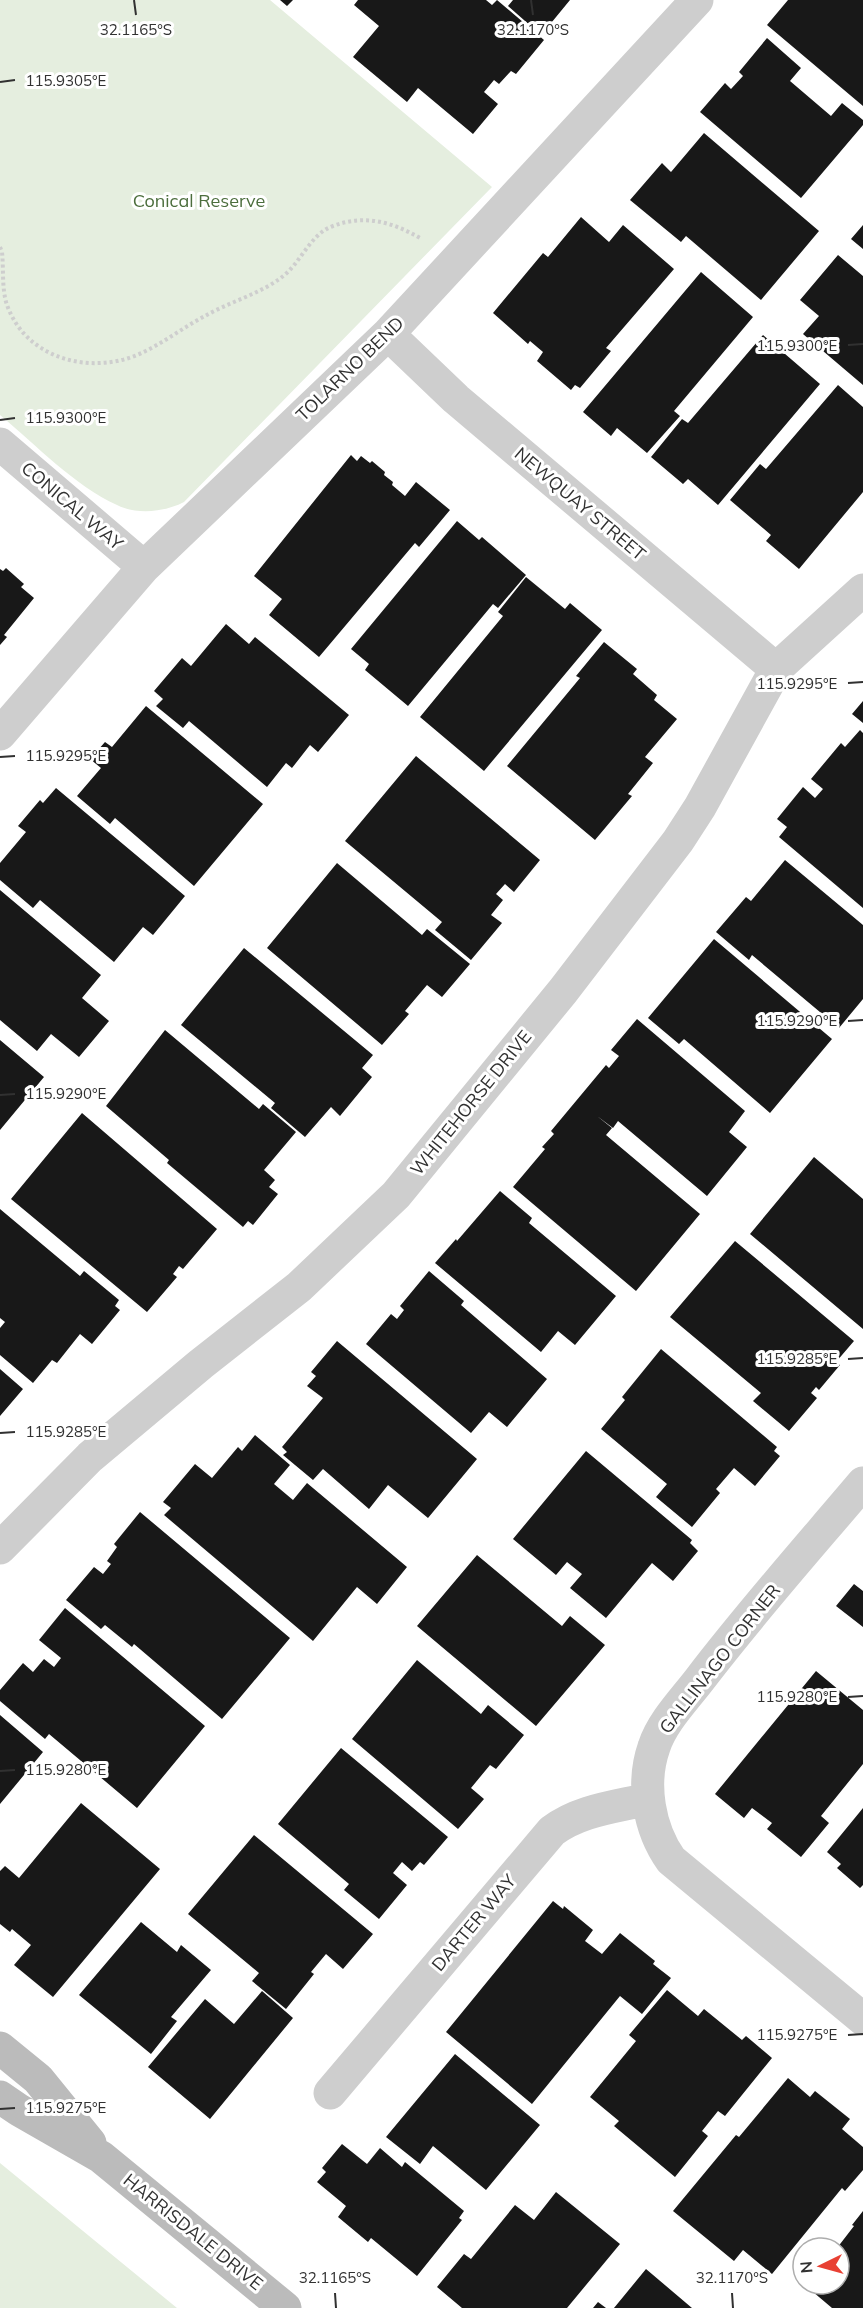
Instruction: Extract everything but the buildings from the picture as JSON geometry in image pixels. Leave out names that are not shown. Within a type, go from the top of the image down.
[{"type":"street","name":"TOLARNO BEND","points":[[0,734],[144,567],[388,334],[697,0]]},
{"type":"street","name":"NEWQUAY STREET","points":[[388,334],[456,399],[776,669]]},
{"type":"street","name":"CONICAL WAY","points":[[0,444],[144,567]]},
{"type":"street","name":"WHITEHORSE DRIVE","points":[[0,1548],[90,1457],[201,1364],[299,1287],[396,1195],[563,992],[678,841],[700,807],[776,669],[863,590]]},
{"type":"street","name":"GALLINAGO CORNER","points":[[863,1483],[728,1643],[663,1727],[653,1747],[648,1799],[657,1838],[671,1860],[863,2019]]},
{"type":"street","name":"DARTER WAY","points":[[330,2092],[552,1831],[565,1821],[580,1815],[648,1799]]},
{"type":"street","name":"HARRISDALE DRIVE","points":[[0,2048],[38,2079],[101,2157]]},
{"type":"street","name":"HARRISDALE DRIVE","points":[[0,2097],[101,2157],[285,2308]]},
{"type":"path","points":[[0,247],[8,309],[26,337],[62,358],[95,365],[138,355],[225,304],[282,277],[300,260],[320,233],[332,226],[371,220],[397,225],[429,242]]},
{"type":"green space","name":"Conical Reserve","points":[[0,0],[270,0],[492,187],[184,502],[176,505],[160,510],[142,511],[125,508],[101,497],[56,464],[0,415]]},
{"type":"green space","points":[[0,2163],[177,2308],[0,2308]]}]
